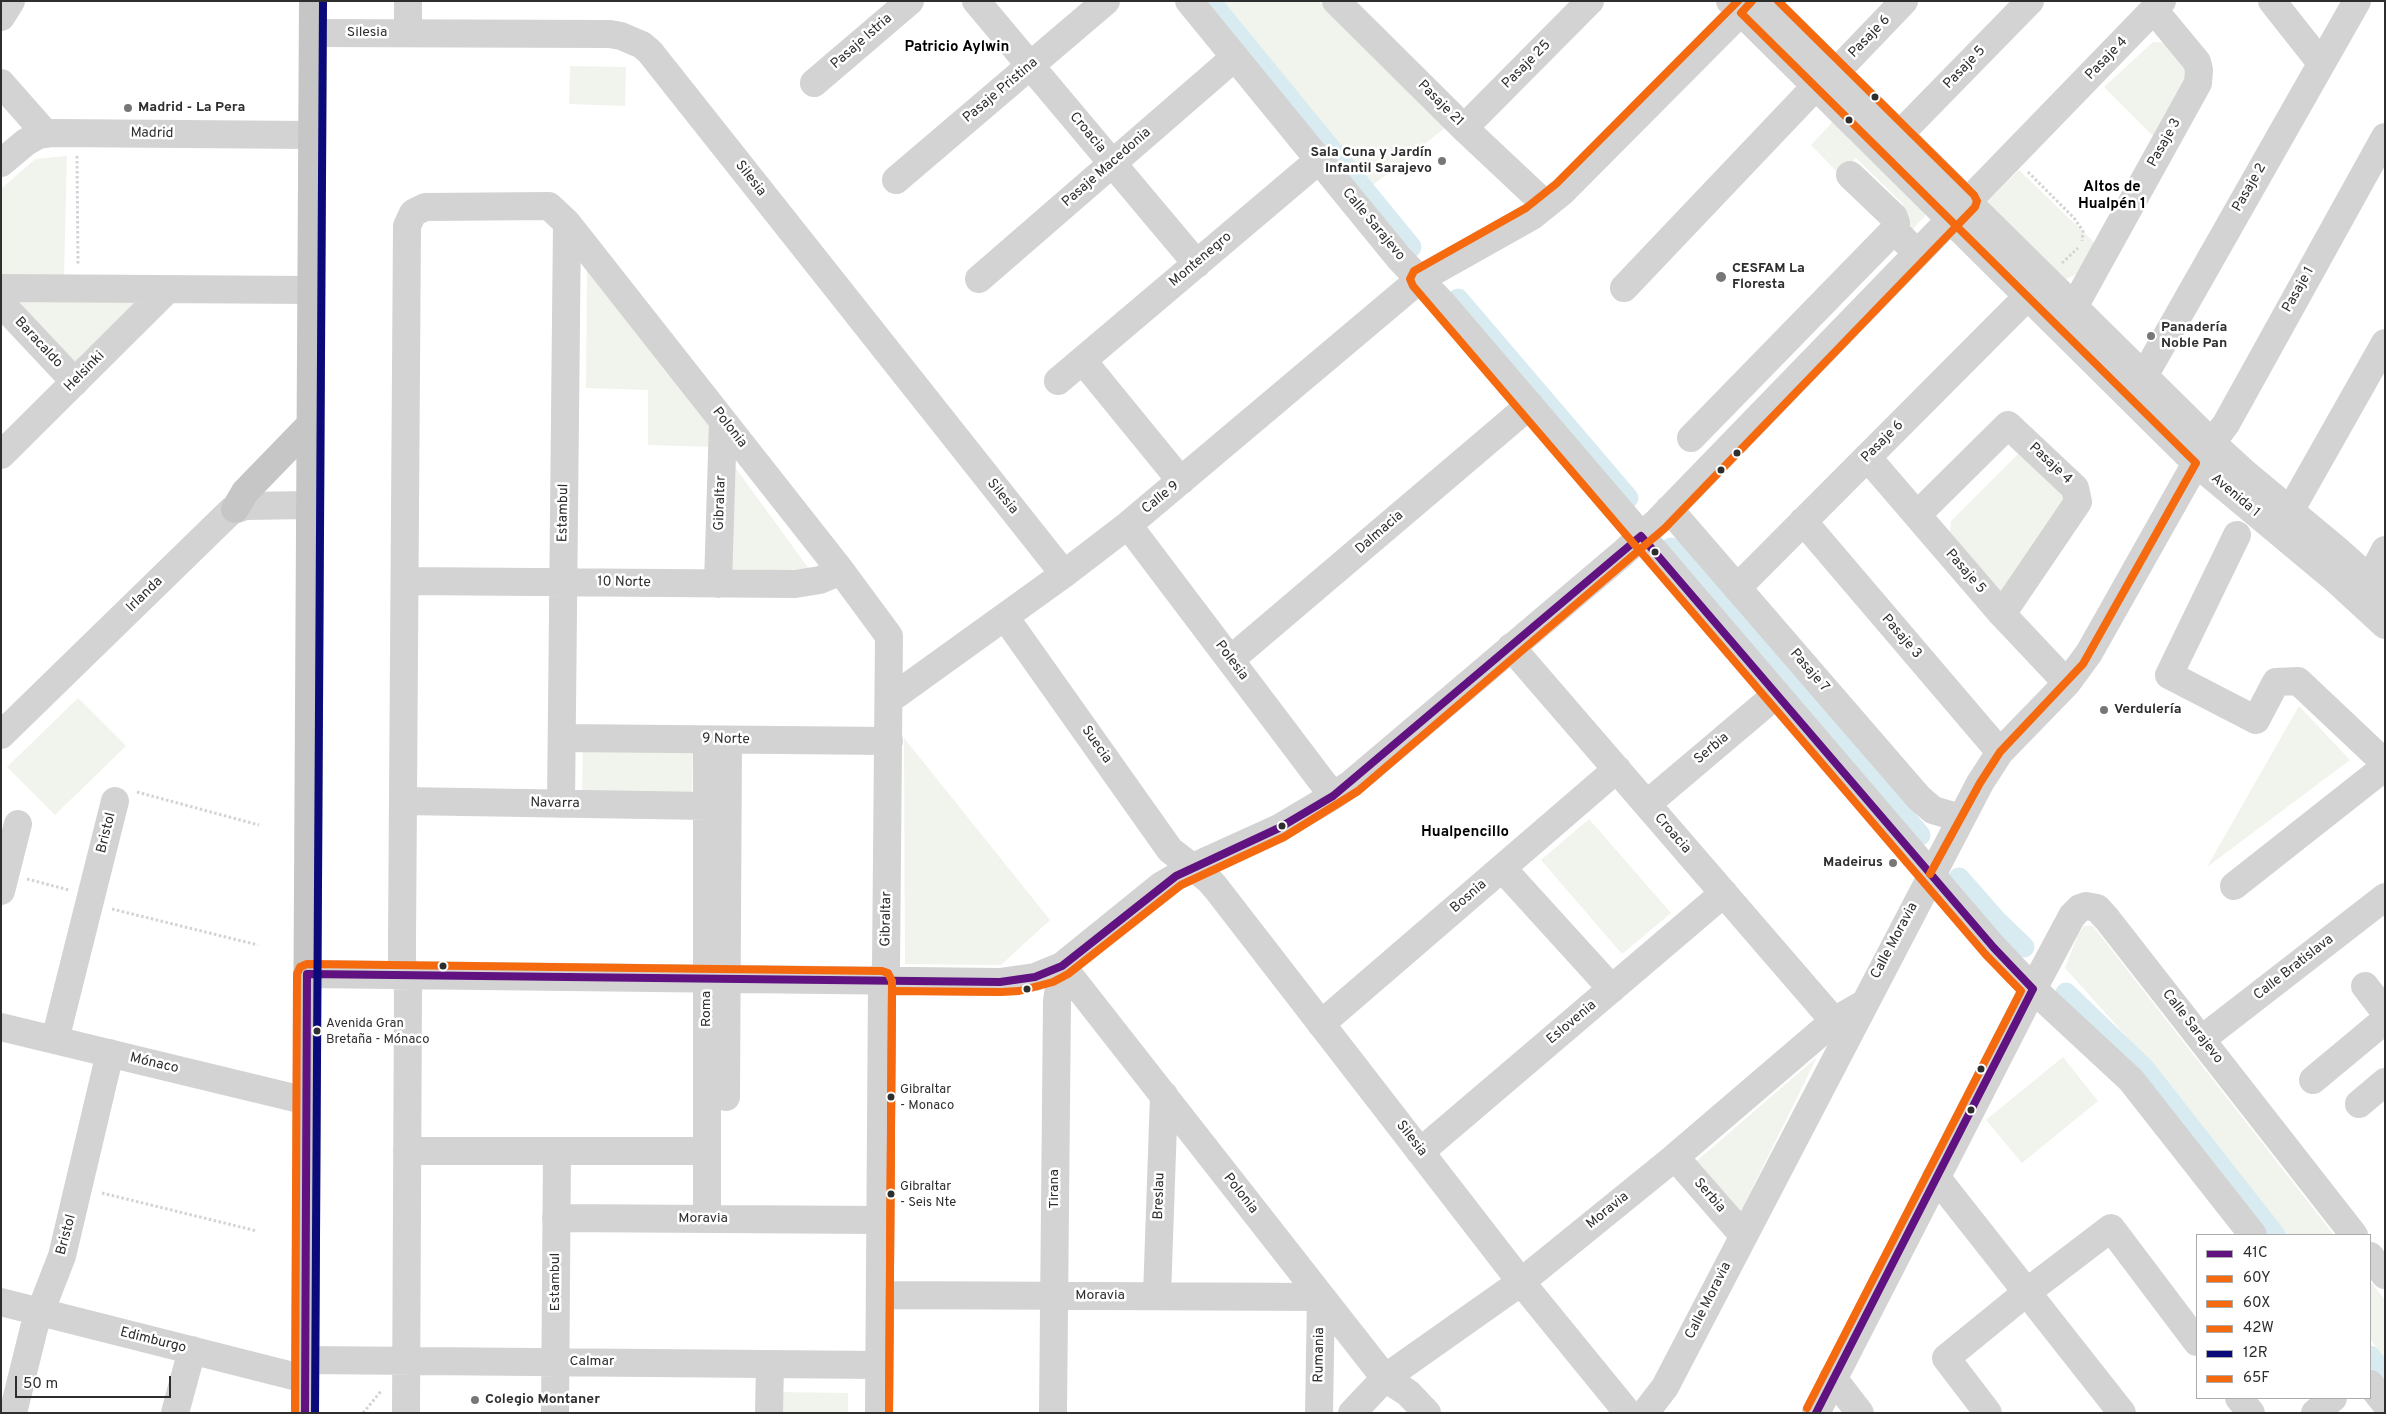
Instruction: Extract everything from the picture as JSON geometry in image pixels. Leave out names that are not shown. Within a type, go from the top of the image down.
[{"type":"main road","points":[[305,1413],[313,1]]},
{"type":"main road","points":[[235,509],[245,492],[310,425]]},
{"type":"street","points":[[1,17],[11,1]]},
{"type":"street","points":[[408,1],[408,33]]},
{"type":"street","name":"Pasaje Istria","points":[[814,84],[910,1]]},
{"type":"street","name":"Croacia","points":[[976,1],[1197,264]]},
{"type":"street","name":"Pasaje Pristina","points":[[896,180],[1106,1]]},
{"type":"street","name":"Calle Sarajevo","points":[[1189,1],[1399,258],[1530,405],[1930,874],[2034,989],[2131,1080],[2253,1234]]},
{"type":"street","name":"Pasaje 21","points":[[1336,1],[1464,128],[1546,205]]},
{"type":"street","name":"Pasaje 25","points":[[1464,128],[1590,1]]},
{"type":"street","name":"Pasaje 6","points":[[1624,288],[1904,1]]},
{"type":"street","name":"Pasaje 5","points":[[1899,135],[2030,1]]},
{"type":"street","points":[[2272,1],[2322,63]]},
{"type":"street","name":"Pasaje 2","points":[[2144,376],[2357,1]]},
{"type":"street","points":[[1546,205],[1578,178],[1747,4]]},
{"type":"street","name":"Avenida 1","points":[[1747,4],[1826,79],[1959,211],[2074,307],[2144,376],[2204,453],[2290,512],[2377,586]]},
{"type":"street","name":"Pasaje 4","points":[[1959,211],[2158,5]]},
{"type":"street","name":"Pasaje 3","points":[[2074,307],[2198,83],[2198,62],[2158,5]]},
{"type":"street","name":"Silesia","points":[[313,33],[610,34],[621,36],[642,45],[656,60],[1064,574]]},
{"type":"street","name":"Pasaje Macedonia","points":[[979,279],[1235,58]]},
{"type":"street","name":"Avenida 1","points":[[1826,79],[1899,135],[2028,296],[2204,453],[2385,625]]},
{"type":"street","points":[[1,84],[46,134]]},
{"type":"street","name":"Madrid","points":[[1,163],[26,142],[46,134],[312,136]]},
{"type":"street","name":"Pasaje 1","points":[[2204,453],[2226,424],[2385,137]]},
{"type":"street","name":"Montenegro","points":[[1058,381],[1319,160]]},
{"type":"street","points":[[1691,438],[1894,230],[1896,223],[1894,217],[1850,175]]},
{"type":"street","name":"Calle 9","points":[[889,700],[1064,574],[1128,525],[1420,280],[1532,216],[1546,205]]},
{"type":"street","name":"Polonia","points":[[404,581],[408,219],[413,213],[425,207],[550,206],[567,222],[841,571],[889,636]]},
{"type":"street","points":[[308,974],[717,980],[1017,981],[1035,977],[1062,966],[1162,885],[1193,867],[1279,828],[1333,796],[1511,647],[1669,510],[1959,211]]},
{"type":"street","name":"Estambul","points":[[561,804],[567,222]]},
{"type":"street","points":[[1894,230],[1918,254]]},
{"type":"street","points":[[1,288],[311,290]]},
{"type":"street","name":"Helsinki","points":[[1,455],[168,289]]},
{"type":"street","name":"Pasaje 6","points":[[1737,588],[2028,296]]},
{"type":"street","name":"Baracaldo","points":[[1,303],[75,382]]},
{"type":"street","points":[[2290,512],[2385,343]]},
{"type":"street","points":[[1083,361],[1181,481]]},
{"type":"street","name":"Dalmacia","points":[[1230,660],[1530,405]]},
{"type":"street","name":"Gibraltar","points":[[718,584],[723,422]]},
{"type":"street","name":"Pasaje 4","points":[[1917,515],[2008,425],[2075,488],[2078,502],[2002,614]]},
{"type":"street","name":"Calle Moravia","points":[[1645,1413],[1665,1387],[1960,818],[2000,752],[2067,683],[2089,653],[2204,453]]},
{"type":"street","name":"Pasaje 5","points":[[1867,457],[2002,614],[2067,683]]},
{"type":"street","points":[[235,509],[246,506],[310,505]]},
{"type":"street","name":"Irlanda","points":[[1,735],[235,509]]},
{"type":"street","name":"Pasaje 7","points":[[1669,510],[1919,798],[1933,810],[1960,818]]},
{"type":"street","name":"Pasaje 3","points":[[1803,521],[2000,752]]},
{"type":"street","name":"Polesia","points":[[1128,525],[1333,796]]},
{"type":"street","points":[[2237,535],[2168,675],[2256,720],[2276,682],[2298,681],[2385,763]]},
{"type":"street","points":[[2377,586],[2385,550]]},
{"type":"street","name":"10 Norte","points":[[404,581],[795,584],[820,580],[841,571]]},
{"type":"street","points":[[404,581],[402,960],[408,990],[406,1413]]},
{"type":"street","name":"Suecia","points":[[1005,617],[1170,850],[1193,867]]},
{"type":"street","name":"Gibraltar","points":[[879,1413],[882,981],[886,966],[889,636]]},
{"type":"street","name":"Croacia","points":[[1511,647],[1834,1021]]},
{"type":"street","name":"Serbia","points":[[1647,804],[1777,694]]},
{"type":"street","name":"9 Norte","points":[[562,738],[889,741]]},
{"type":"street","name":"Roma","points":[[716,1219],[717,980],[714,798],[718,740]]},
{"type":"street","points":[[2234,886],[2385,767]]},
{"type":"street","name":"Bosnia","points":[[1321,1024],[1617,769]]},
{"type":"street","name":"Bristol","points":[[55,1040],[91,900],[124,796]]},
{"type":"street","name":"Navarra","points":[[403,801],[561,804],[714,798]]},
{"type":"street","points":[[3,882],[18,824]]},
{"type":"street","name":"Silesia","points":[[1193,867],[1216,888],[1521,1282],[1628,1413]]},
{"type":"street","points":[[1502,868],[1612,989]]},
{"type":"street","name":"Eslovenia","points":[[1420,1152],[1724,893]]},
{"type":"street","name":"Calle Bratislava","points":[[2202,1039],[2385,896]]},
{"type":"street","name":"Calle Sarajevo","points":[[2034,989],[2072,916],[2080,908],[2092,906],[2097,908],[2202,1039],[2353,1234]]},
{"type":"street","name":"Polonia","points":[[1062,966],[1385,1378],[1408,1392],[1427,1413]]},
{"type":"street","name":"Tirana","points":[[1054,1413],[1056,1001],[1062,966]]},
{"type":"street","name":"Roma","points":[[716,1219],[707,1151],[717,980]]},
{"type":"street","points":[[2365,986],[2385,1012]]},
{"type":"street","points":[[1816,1413],[2034,989]]},
{"type":"street","name":"Moravia","points":[[1352,1413],[1385,1378],[1521,1282],[1675,1157],[1834,1021],[1851,1009],[1862,1005]]},
{"type":"street","points":[[2313,1080],[2385,1020]]},
{"type":"street","name":"Mónaco","points":[[1,1027],[307,1101]]},
{"type":"street","name":"Bristol","points":[[13,1413],[39,1312],[62,1256],[110,1053]]},
{"type":"street","points":[[2359,1104],[2385,1082]]},
{"type":"street","name":"Breslau","points":[[1157,1296],[1164,1095]]},
{"type":"street","points":[[407,1150],[707,1151]]},
{"type":"street","name":"Estambul","points":[[555,1413],[557,1151]]},
{"type":"street","name":"Serbia","points":[[1675,1157],[1743,1235]]},
{"type":"street","points":[[1936,1177],[2122,1413]]},
{"type":"street","name":"Moravia","points":[[556,1218],[880,1220]]},
{"type":"street","points":[[1988,1413],[1946,1358],[2026,1292],[2111,1228],[2196,1341]]},
{"type":"street","points":[[2371,1257],[2385,1275]]},
{"type":"street","name":"Moravia","points":[[880,1295],[1321,1298]]},
{"type":"street","name":"Rumania","points":[[1319,1413],[1321,1298]]},
{"type":"street","name":"Edimburgo","points":[[1,1302],[192,1350],[305,1369]]},
{"type":"street","points":[[175,1413],[192,1350]]},
{"type":"street","name":"Calmar","points":[[305,1369],[406,1360],[879,1365]]},
{"type":"street","points":[[769,1413],[770,1364]]},
{"type":"street","points":[[1833,1378],[1860,1413]]},
{"type":"street","points":[[2371,1385],[2385,1403]]},
{"type":"street","points":[[2241,1399],[2251,1413]]},
{"type":"street","points":[[2315,1413],[2332,1399]]},
{"type":"path","points":[[77,133],[78,288]]},
{"type":"path","points":[[2012,156],[2074,218],[2083,231],[2082,244]]},
{"type":"path","points":[[124,796],[259,825]]},
{"type":"path","points":[[3,882],[91,900],[258,945]]},
{"type":"path","points":[[79,1187],[256,1231]]},
{"type":"shaded area","points":[[1202,1],[1319,1],[1445,128],[1364,192]]},
{"type":"shaded area","points":[[2153,42],[2167,43],[2190,69],[2158,141],[2104,87]]},
{"type":"shaded area","points":[[570,66],[626,67],[625,106],[569,104]]},
{"type":"shaded area","points":[[1838,116],[1925,201],[1925,216],[1907,235],[1903,204],[1856,158],[1839,174],[1811,145]]},
{"type":"shaded area","points":[[67,156],[64,275],[1,278],[1,189],[35,159]]},
{"type":"shaded area","points":[[2019,170],[2099,247],[2083,271],[2064,280],[1985,204]]},
{"type":"shaded area","points":[[587,270],[713,428],[713,447],[648,445],[648,390],[586,388]]},
{"type":"shaded area","points":[[16,298],[144,299],[77,366]]},
{"type":"shaded area","points":[[2022,450],[2071,489],[2007,601],[1950,535],[1951,521]]},
{"type":"shaded area","points":[[724,452],[809,569],[730,573]]},
{"type":"shaded area","points":[[78,698],[126,746],[55,815],[7,767]]},
{"type":"shaded area","points":[[2299,706],[2350,760],[2207,867]]},
{"type":"shaded area","points":[[904,738],[1050,920],[1001,965],[905,964]]},
{"type":"shaded area","points":[[583,748],[693,749],[692,796],[582,795]]},
{"type":"shaded area","points":[[1589,819],[1671,913],[1622,954],[1541,860]]},
{"type":"shaded area","points":[[2084,926],[2093,926],[2333,1234],[2286,1234],[2152,1065],[2065,968],[2078,935]]},
{"type":"shaded area","points":[[1817,1057],[1737,1219],[1692,1165]]},
{"type":"shaded area","points":[[2063,1057],[2098,1101],[2022,1163],[1986,1120]]},
{"type":"shaded area","points":[[2371,1282],[2385,1300],[2385,1358],[2371,1340]]},
{"type":"shaded area","points":[[781,1392],[848,1393],[848,1413],[780,1413]]},
{"type":"waterway","points":[[1210,1],[1411,247]]},
{"type":"waterway","points":[[1458,299],[1628,498]]},
{"type":"waterway","points":[[1671,548],[1920,835]]},
{"type":"waterway","points":[[1959,878],[1996,920],[2024,947]]},
{"type":"waterway","points":[[2066,993],[2144,1068],[2274,1234]]},
{"type":"waterway","points":[[2371,1357],[2385,1375]]},
{"type":"transit line","name":"12R","points":[[315,1413],[323,1]]},
{"type":"transit line","name":"60X","points":[[1738,1],[1556,184],[1526,208],[1414,271],[1410,279],[1413,286],[1986,955],[2021,991],[1807,1408]]},
{"type":"transit line","name":"65F","points":[[1752,1],[1741,13],[2196,463],[2083,664],[2000,752],[1980,783],[1930,874]]},
{"type":"transit line","name":"60Y","points":[[889,1413],[892,991],[1019,991],[1053,982],[1068,974],[1181,885],[1284,837],[1358,791],[1665,528],[1975,207],[1977,201],[1974,195],[1778,1]]},
{"type":"transit line","name":"41C","points":[[305,1413],[307,974],[1000,982],[1035,977],[1062,966],[1176,876],[1279,828],[1333,796],[1641,536],[1994,948],[2033,989],[1816,1413]]},
{"type":"transit line","name":"42W","points":[[295,1413],[297,974],[300,967],[307,964],[882,971],[888,973],[892,981],[889,1413]]},
{"type":"place","name":"Madrid - La Pera","points":[[128,108]]},
{"type":"place","name":"Sala Cuna y Jardín Infantil Sarajevo","points":[[1442,161]]},
{"type":"place","name":"CESFAM La Floresta","points":[[1721,277]]},
{"type":"place","name":"Panadería Noble Pan","points":[[2151,336]]},
{"type":"place","name":"Verdulería","points":[[2104,710]]},
{"type":"place","name":"Madeirus","points":[[1893,863]]},
{"type":"place","name":"Avenida Gran Bretaña - Mónaco","points":[[317,1031]]},
{"type":"place","name":"Gibraltar - Monaco","points":[[891,1097]]},
{"type":"place","name":"Gibraltar - Seis Nte","points":[[891,1194]]},
{"type":"place","name":"Colegio Montaner","points":[[475,1400]]},
{"type":"district","name":"Patricio Aylwin","points":[[957,48]]},
{"type":"district","name":"Altos de Hualpén 1","points":[[2112,196]]},
{"type":"district","name":"Hualpencillo","points":[[1465,833]]}]
